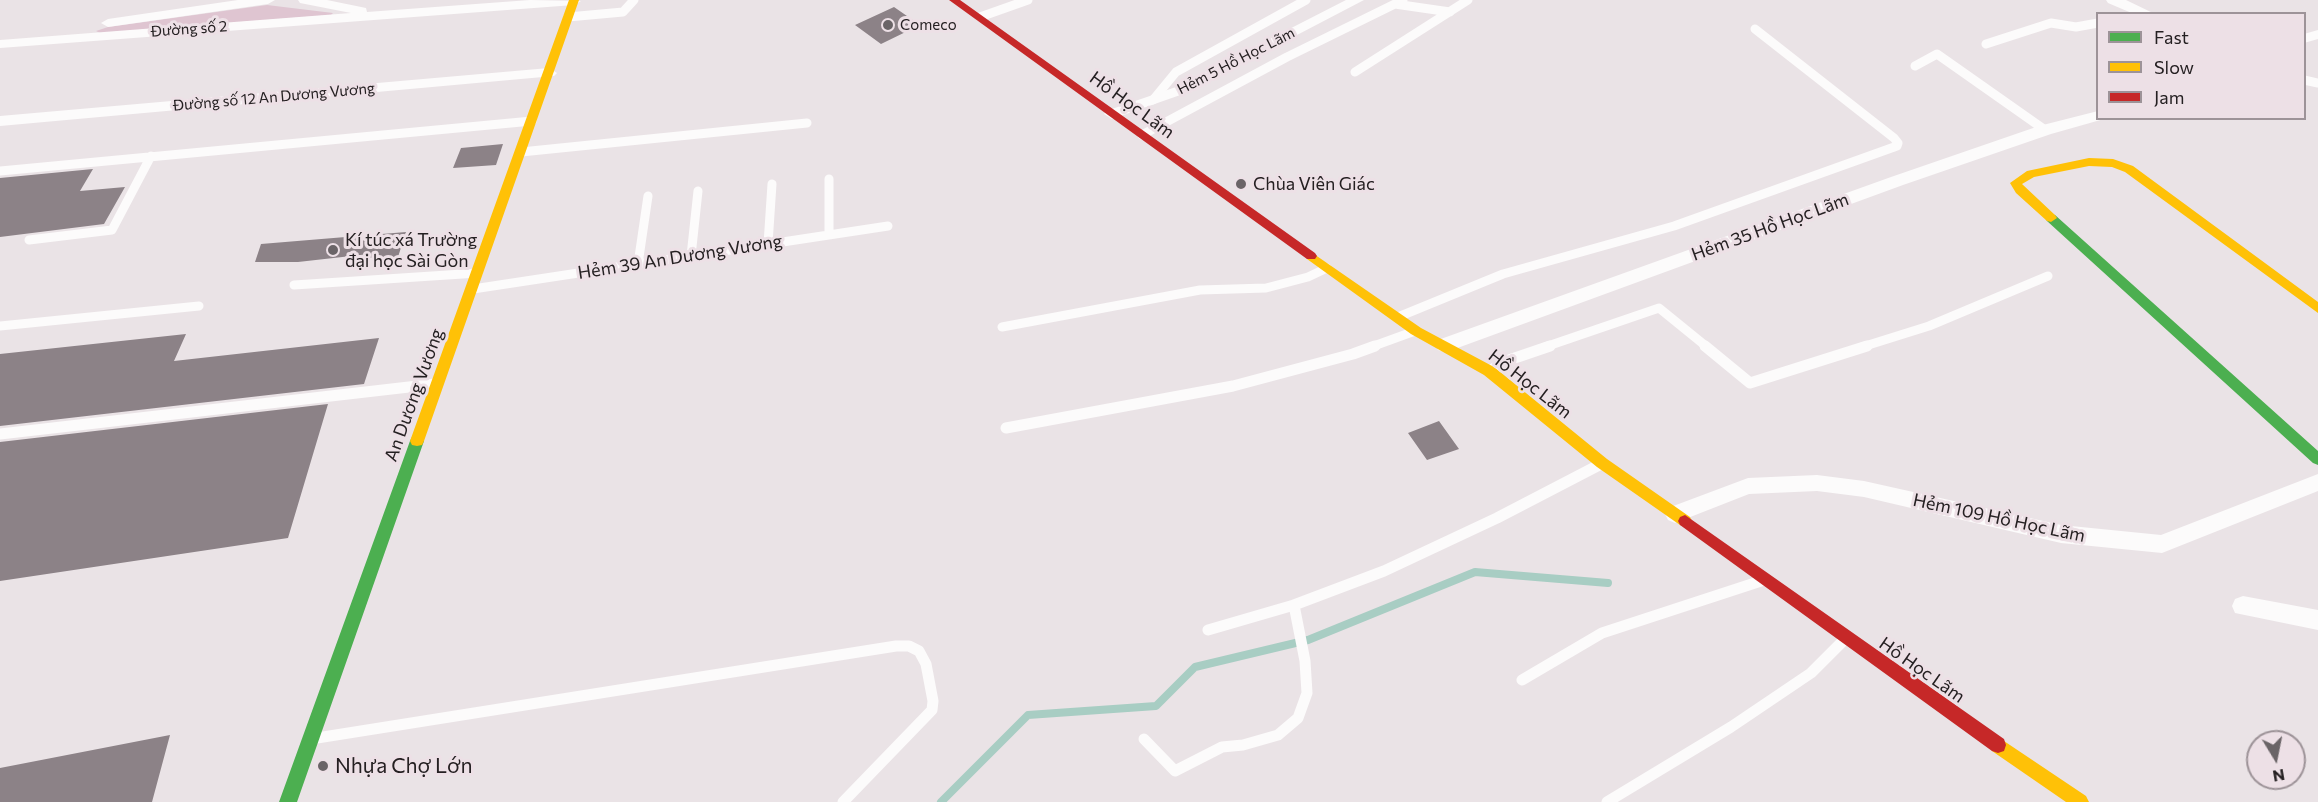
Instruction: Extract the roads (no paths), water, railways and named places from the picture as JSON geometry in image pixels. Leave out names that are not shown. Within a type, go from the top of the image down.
[{"type":"main road","name":"Hồ Học Lãm","points":[[954,0],[1416,331],[1446,345],[1489,371],[1602,463],[2080,802]]},
{"type":"main road","name":"An Dương Vương","points":[[288,802],[574,1]]},
{"type":"main road","points":[[2318,308],[2143,178],[2113,163],[2089,162],[2031,174],[2016,183],[2020,190],[2318,459]]},
{"type":"street","name":"Đường số 2","points":[[6,44],[46,31],[268,0]]},
{"type":"street","name":"Đường số 2","points":[[305,0],[364,12],[368,16]]},
{"type":"street","name":"Hẻm 5 Hồ Học Lãm","points":[[1112,114],[1181,90],[1357,0]]},
{"type":"street","points":[[2113,0],[2143,12]]},
{"type":"street","name":"Đường số 2","points":[[6,44],[574,1]]},
{"type":"street","name":"Đường số 12 An Dương Vương","points":[[0,121],[549,73]]},
{"type":"street","name":"Hẻm 35 Hồ Học Lãm","points":[[1446,345],[1897,180],[2045,130],[2096,116]]},
{"type":"street","name":"Hẻm 109 Hồ Học Lãm","points":[[1675,514],[1748,486],[1817,483],[1864,489],[2061,534],[2162,544],[2318,482]]},
{"type":"street","points":[[2243,606],[2318,620]]},
{"type":"lane","points":[[568,17],[623,12],[634,0]]},
{"type":"lane","points":[[980,17],[1028,0]]},
{"type":"lane","points":[[1153,100],[1176,72],[1306,0]]},
{"type":"lane","points":[[1355,72],[1468,0]]},
{"type":"lane","points":[[1142,135],[1287,57],[1399,2],[1450,12]]},
{"type":"lane","points":[[1986,45],[2051,23],[2076,27],[2096,23]]},
{"type":"lane","points":[[1398,317],[1503,274],[1674,226],[1897,146],[1898,143],[1894,138],[1755,29]]},
{"type":"lane","points":[[1915,66],[1937,54],[2045,130]]},
{"type":"lane","points":[[0,171],[532,120]]},
{"type":"lane","points":[[521,152],[807,123]]},
{"type":"lane","points":[[28,240],[112,230],[151,156]]},
{"type":"lane","points":[[829,179],[829,235]]},
{"type":"lane","points":[[768,244],[772,184]]},
{"type":"lane","points":[[691,256],[698,191]]},
{"type":"lane","points":[[638,264],[648,196]]},
{"type":"lane","name":"Hẻm 39 An Dương Vương","points":[[472,289],[888,226]]},
{"type":"lane","points":[[1002,327],[1200,290],[1266,288],[1308,277],[1327,268]]},
{"type":"lane","points":[[294,285],[478,273]]},
{"type":"lane","points":[[1489,371],[1509,360],[1659,308],[1750,383],[1929,326],[2048,276]]},
{"type":"lane","points":[[0,326],[199,306]]},
{"type":"lane","points":[[1006,428],[1233,386],[1353,354],[1416,331]]},
{"type":"lane","points":[[0,434],[438,384]]},
{"type":"lane","points":[[1208,630],[1294,606],[1384,571],[1497,518],[1602,463]]},
{"type":"lane","points":[[1522,680],[1602,633],[1767,579]]},
{"type":"lane","points":[[1144,739],[1175,771],[1222,747],[1243,746],[1278,735],[1298,718],[1307,693],[1305,661],[1294,606]]},
{"type":"lane","points":[[1607,802],[1731,727],[1810,673],[1846,638]]},
{"type":"lane","points":[[311,740],[884,648],[909,646],[919,651],[926,664],[933,701],[932,710],[843,802]]},
{"type":"waterway","points":[[941,802],[1028,715],[1156,706],[1195,667],[1308,640],[1475,572],[1608,583]]},
{"type":"place","name":"Comeco","points":[[888,25]]},
{"type":"place","name":"Chùa Viên Giác","points":[[1241,184]]},
{"type":"place","name":"Kí túc xá Trường đại học Sài Gòn","points":[[333,250]]},
{"type":"place","name":"Nhựa Chợ Lớn","points":[[323,766]]}]
